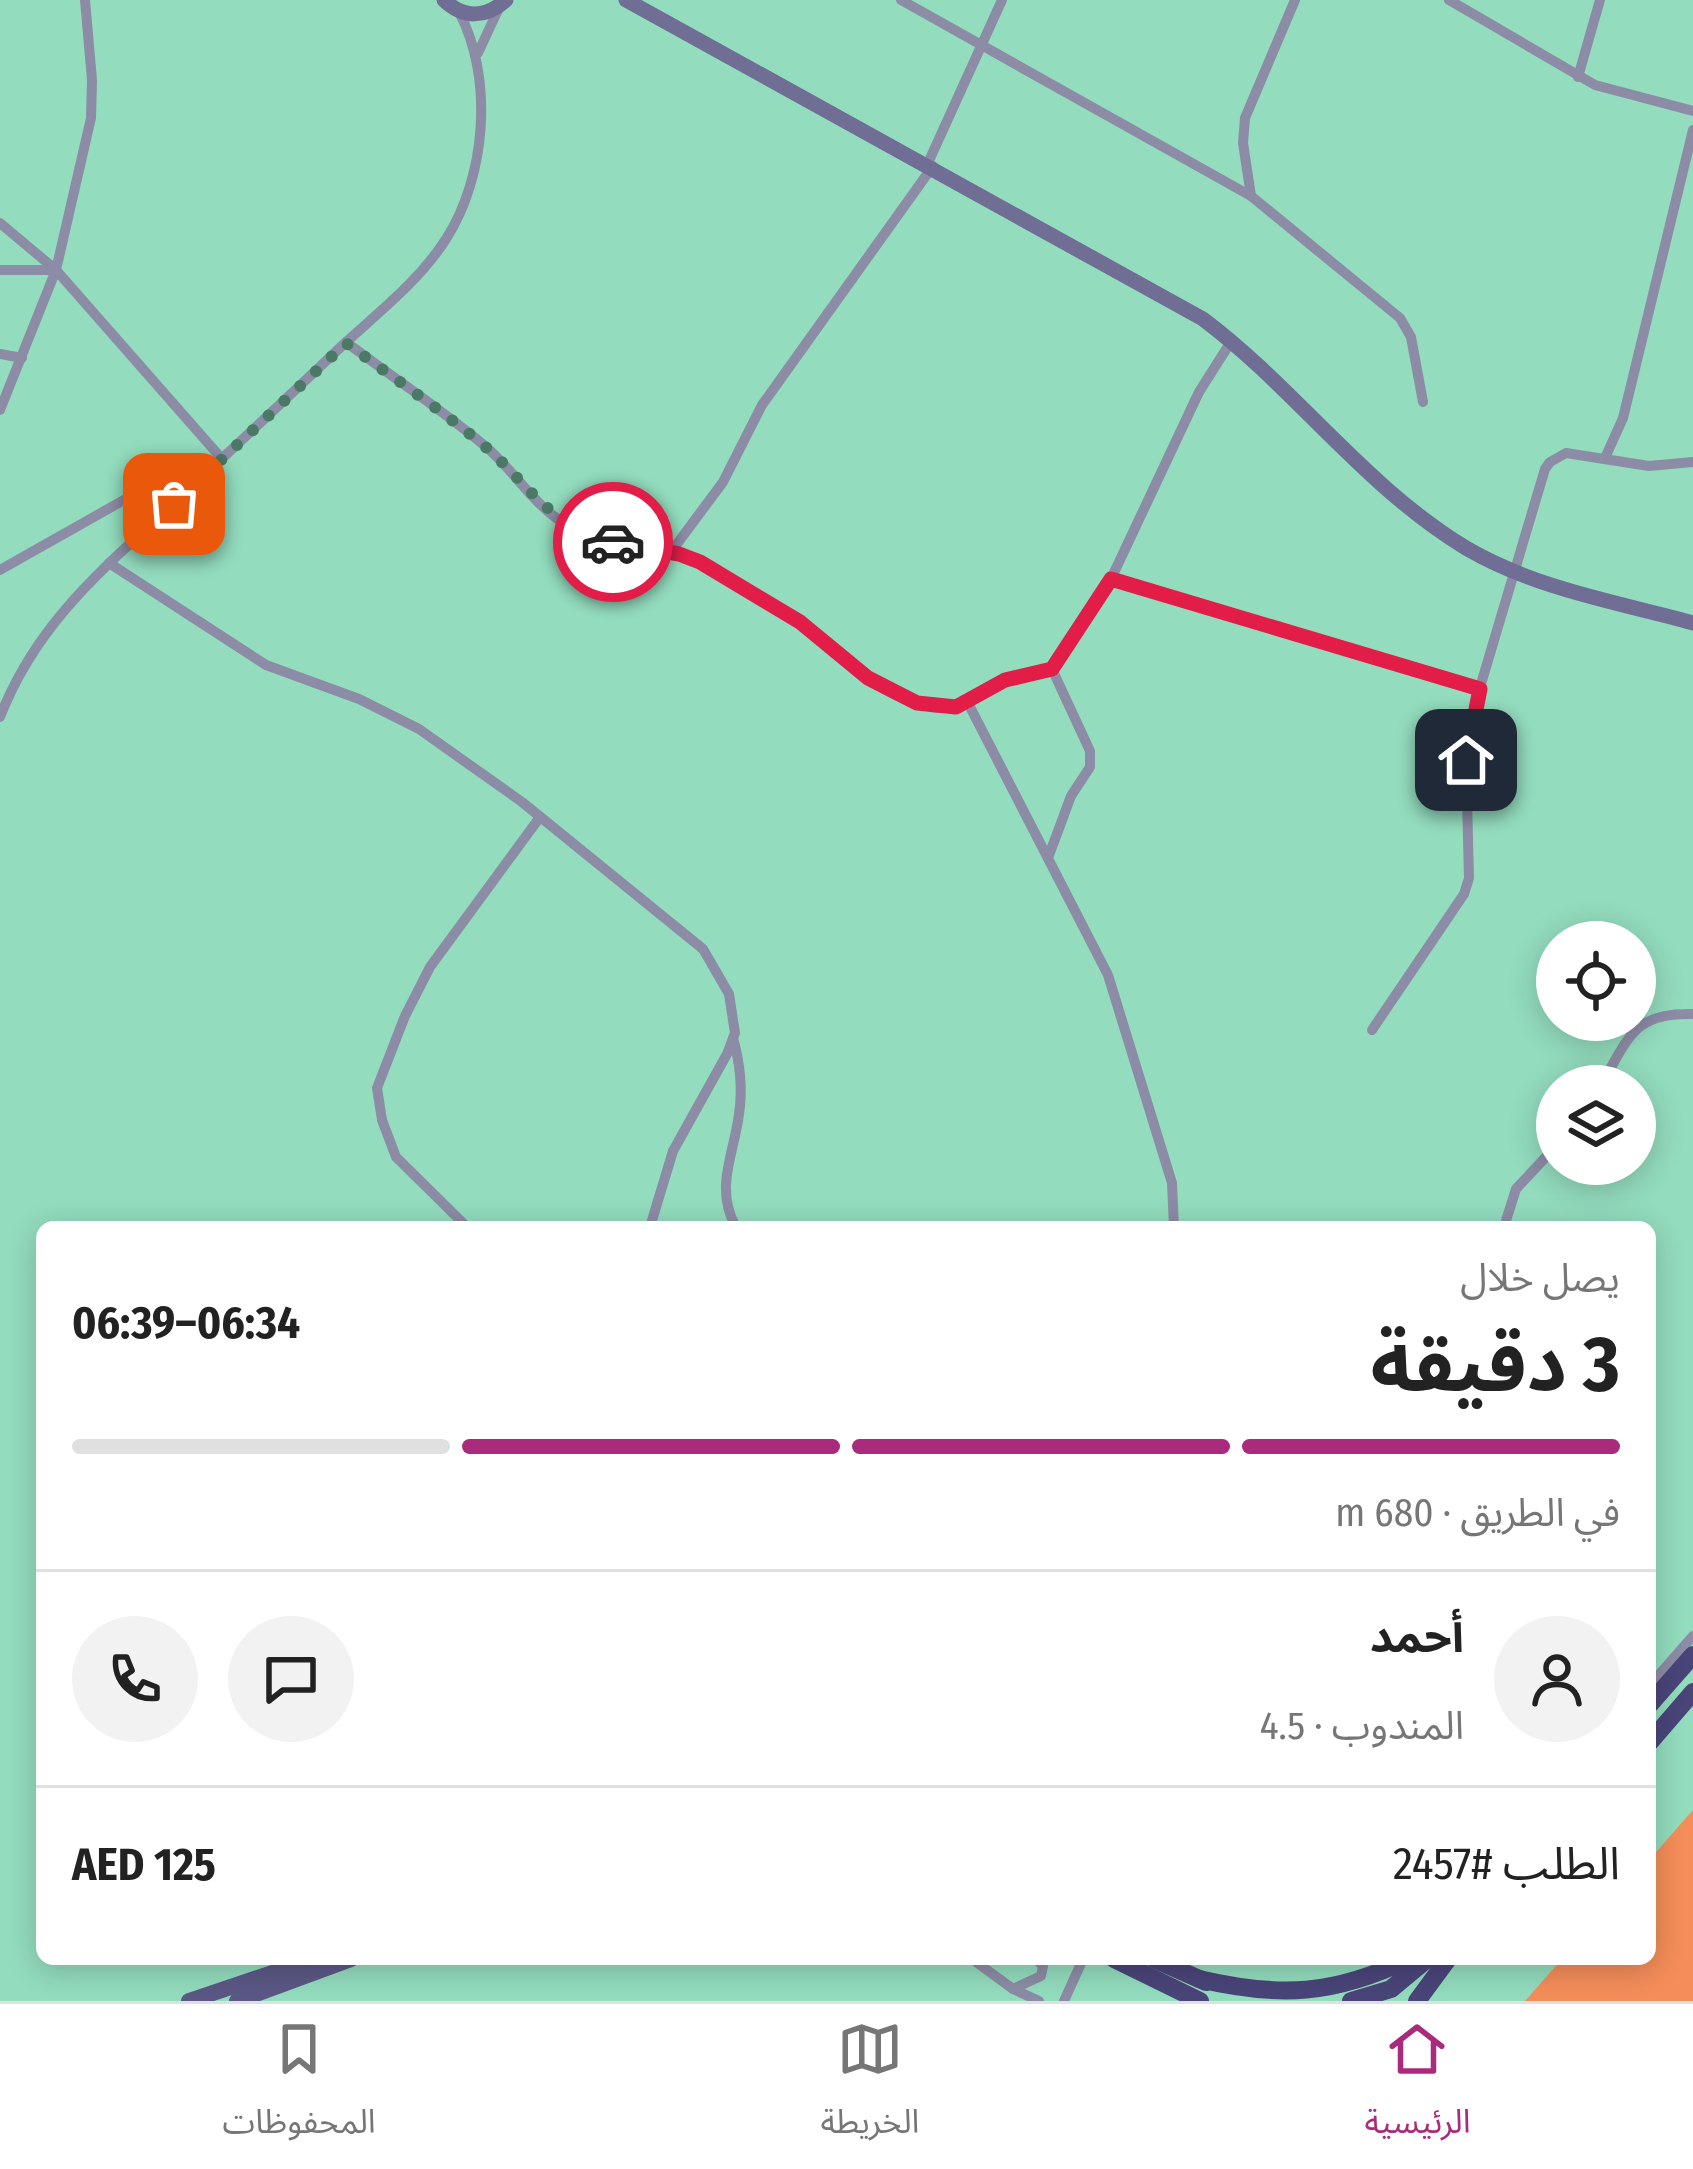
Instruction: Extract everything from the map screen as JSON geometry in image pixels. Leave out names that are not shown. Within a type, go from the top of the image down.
[{"type":"highway","points":[[1656,1697],[1693,1655]]},
{"type":"highway","points":[[1656,1735],[1693,1692]]},
{"type":"highway","points":[[1126,1965],[1200,2001]]},
{"type":"highway","points":[[1168,1965],[1248,2001]]},
{"type":"highway","points":[[1199,1979],[1244,1989],[1303,1992],[1329,1988],[1392,1965]]},
{"type":"highway","points":[[1342,2001],[1391,1989],[1420,1965]]},
{"type":"highway","points":[[1417,2001],[1444,1965]]},
{"type":"highway","points":[[1436,2001],[1446,1965]]},
{"type":"main road","points":[[189,2001],[296,1965]]},
{"type":"main road","points":[[237,2001],[335,1965]]},
{"type":"street","points":[[0,410],[56,270],[91,118],[86,0]]},
{"type":"street","points":[[444,0],[459,12],[477,56]]},
{"type":"street","points":[[626,0],[1203,319],[1232,340],[1370,476],[1468,549],[1514,572],[1693,623]]},
{"type":"street","points":[[656,17],[665,0]]},
{"type":"street","points":[[901,0],[1251,196],[1400,318],[1411,338],[1423,402]]},
{"type":"street","points":[[671,552],[724,482],[762,405],[930,165],[1002,0]]},
{"type":"street","points":[[1251,196],[1243,143],[1245,118],[1295,0]]},
{"type":"street","points":[[1449,0],[1612,92],[1693,110]]},
{"type":"street","points":[[1579,77],[1600,0]]},
{"type":"street","points":[[459,12],[482,14],[504,2]]},
{"type":"street","points":[[0,717],[16,675],[43,634],[110,563],[431,260],[461,212],[470,185],[478,128],[477,56],[484,33],[504,2]]},
{"type":"street","points":[[1605,458],[1623,418],[1693,130]]},
{"type":"street","points":[[0,223],[56,270],[222,459]]},
{"type":"street","points":[[0,270],[56,270]]},
{"type":"street","points":[[346,343],[486,448],[566,525],[616,543],[700,562],[788,615],[897,696],[935,708],[968,703],[1005,680],[1052,669],[1111,579],[1198,392],[1232,340]]},
{"type":"street","points":[[0,354],[22,358]]},
{"type":"street","points":[[1372,1030],[1469,878],[1466,760],[1480,689],[1550,462],[1566,453],[1649,466],[1693,462]]},
{"type":"street","points":[[0,570],[138,492],[206,474]]},
{"type":"street","points":[[110,563],[266,665],[409,722],[484,773],[703,949],[729,994],[735,1018],[741,1095],[724,1184],[725,1204],[733,1221]]},
{"type":"street","points":[[1111,579],[1480,689]]},
{"type":"street","points":[[1048,858],[1092,756],[1052,669]]},
{"type":"street","points":[[968,703],[1108,975],[1172,1183],[1174,1221]]},
{"type":"street","points":[[461,1221],[396,1157],[382,1120],[377,1088],[430,967],[540,817]]},
{"type":"street","points":[[1614,1065],[1641,1025],[1660,1013],[1693,1014]]},
{"type":"street","points":[[652,1221],[673,1150],[734,1037]]},
{"type":"street","points":[[1506,1221],[1516,1189],[1536,1168]]},
{"type":"street","points":[[1656,1678],[1693,1636]]},
{"type":"street","points":[[980,1965],[1039,2001]]},
{"type":"street","points":[[1013,1989],[1041,1976],[1042,1965]]},
{"type":"street","points":[[1064,2001],[1079,1965]]},
{"type":"shaded area","points":[[1693,1810],[1693,2001],[1525,2001],[1557,1965],[1656,1965],[1656,1852]]},
{"type":"way so far","points":[[174,504],[346,343],[486,448],[553,516],[613,542]]},
{"type":"route","points":[[613,542],[700,562],[800,622],[880,686],[935,708],[956,707],[1005,680],[1052,669],[1111,579],[1480,689],[1466,760]]}]
